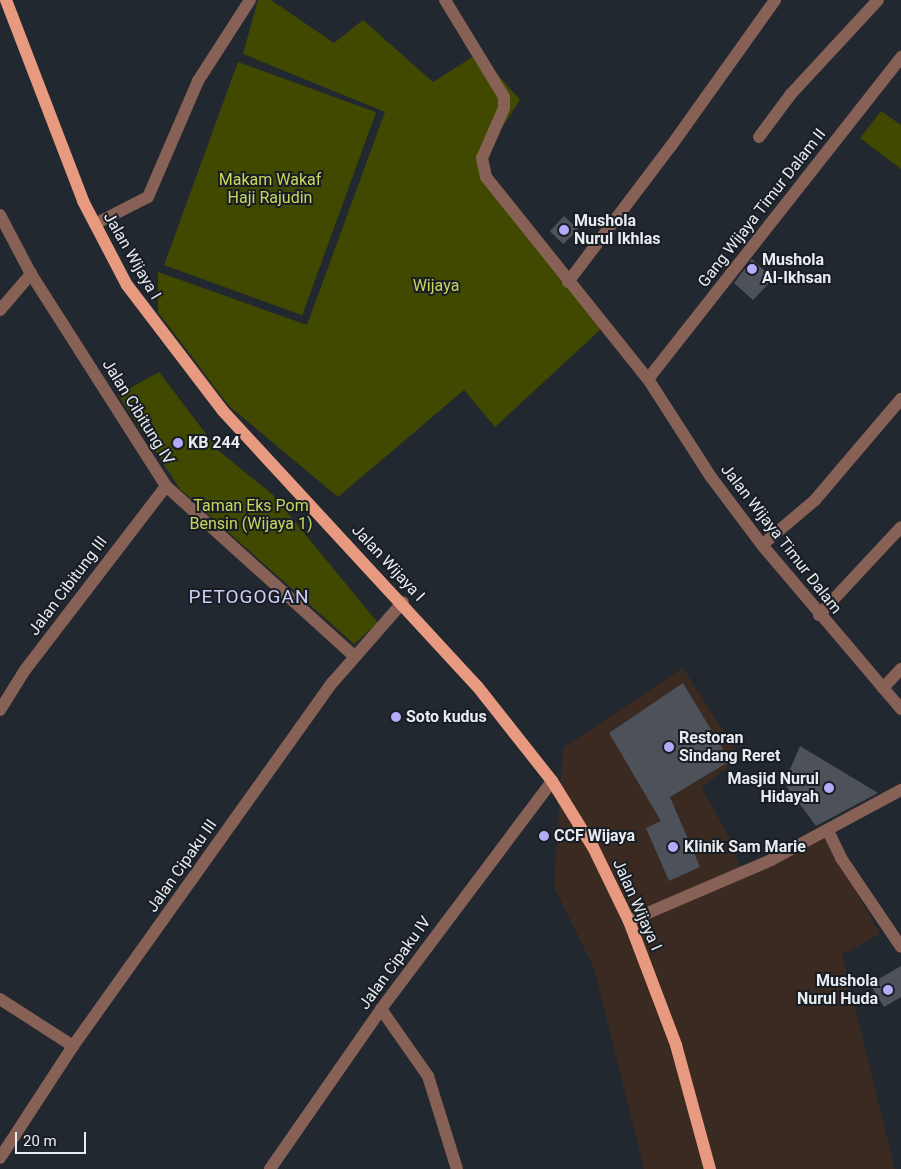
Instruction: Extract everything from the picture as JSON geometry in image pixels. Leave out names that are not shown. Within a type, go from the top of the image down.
[{"type":"main road","name":"Jalan Wijaya I","points":[[6,0],[94,224],[127,285],[185,366],[403,602],[477,686],[552,781],[593,847],[629,920],[676,1045],[710,1169]]},
{"type":"street","points":[[94,224],[148,197],[198,81],[250,0]]},
{"type":"street","name":"Jalan Wijaya Timur Dalam","points":[[445,0],[504,97],[504,108],[482,158],[486,177],[568,282],[648,379],[710,477],[762,545],[819,615],[901,710]]},
{"type":"street","points":[[568,282],[672,146],[775,0]]},
{"type":"street","points":[[759,137],[796,87],[878,0]]},
{"type":"street","name":"Gang Wijaya Timur Dalam II","points":[[648,379],[901,58]]},
{"type":"street","name":"Jalan Cibitung IV","points":[[0,215],[31,274],[166,486],[352,655]]},
{"type":"street","points":[[0,310],[31,274]]},
{"type":"street","points":[[762,545],[815,500],[901,399]]},
{"type":"street","name":"Jalan Cibitung III","points":[[0,710],[31,662],[166,486]]},
{"type":"street","points":[[819,615],[901,527]]},
{"type":"street","name":"Jalan Cipaku III","points":[[0,1158],[73,1046],[352,655],[403,602]]},
{"type":"street","points":[[883,688],[901,668]]},
{"type":"street","name":"Jalan Cipaku IV","points":[[270,1169],[381,1009],[552,781]]},
{"type":"street","points":[[629,920],[771,860],[901,790]]},
{"type":"street","points":[[828,831],[842,858],[901,947]]},
{"type":"street","points":[[0,999],[73,1046]]},
{"type":"street","points":[[381,1009],[428,1076],[457,1169]]},
{"type":"shaded area","points":[[683,668],[741,757],[701,788],[728,834],[740,867],[822,831],[880,934],[842,955],[895,1169],[644,1169],[594,968],[554,887],[563,748]]},
{"type":"green space","name":"Wijaya","points":[[258,0],[271,0],[334,43],[363,20],[433,82],[479,53],[520,100],[479,163],[601,329],[495,427],[464,390],[338,497],[229,406],[158,312],[158,272],[307,325],[385,112],[243,54]]},
{"type":"green space","name":"Makam Wakaf Haji Rajudin","points":[[238,62],[376,112],[302,315],[164,265]]},
{"type":"green space","points":[[881,111],[901,125],[901,169],[860,138]]},
{"type":"green space","name":"Taman Eks Pom Bensin (Wijaya 1)","points":[[159,372],[219,451],[273,495],[378,623],[354,644],[180,489],[118,395]]},
{"type":"building","name":"Mushola Nurul Ikhlas","points":[[564,216],[578,229],[564,244],[550,231]]},
{"type":"building","name":"Mushola Al-Ikhsan","points":[[752,259],[773,279],[753,300],[734,283]]},
{"type":"building","name":"Restoran Sindang Reret","points":[[683,683],[730,761],[670,797],[700,867],[669,881],[646,828],[661,821],[609,733]]},
{"type":"building","name":"Masjid Nurul Hidayah","points":[[800,746],[878,793],[816,826],[784,783]]},
{"type":"building","name":"Mushola Nurul Huda","points":[[901,966],[901,997],[884,1007],[870,984]]},
{"type":"place","name":"Mushola Nurul Ikhlas","points":[[564,230]]},
{"type":"place","name":"Mushola Al-Ikhsan","points":[[752,269]]},
{"type":"place","name":"KB 244","points":[[178,443]]},
{"type":"place","name":"Soto kudus","points":[[396,717]]},
{"type":"place","name":"Restoran Sindang Reret","points":[[669,747]]},
{"type":"place","name":"Masjid Nurul Hidayah","points":[[829,788]]},
{"type":"place","name":"CCF Wijaya","points":[[544,836]]},
{"type":"place","name":"Klinik Sam Marie","points":[[673,847]]},
{"type":"place","name":"Mushola Nurul Huda","points":[[888,990]]},
{"type":"district","name":"PETOGOGAN","points":[[249,597]]}]
